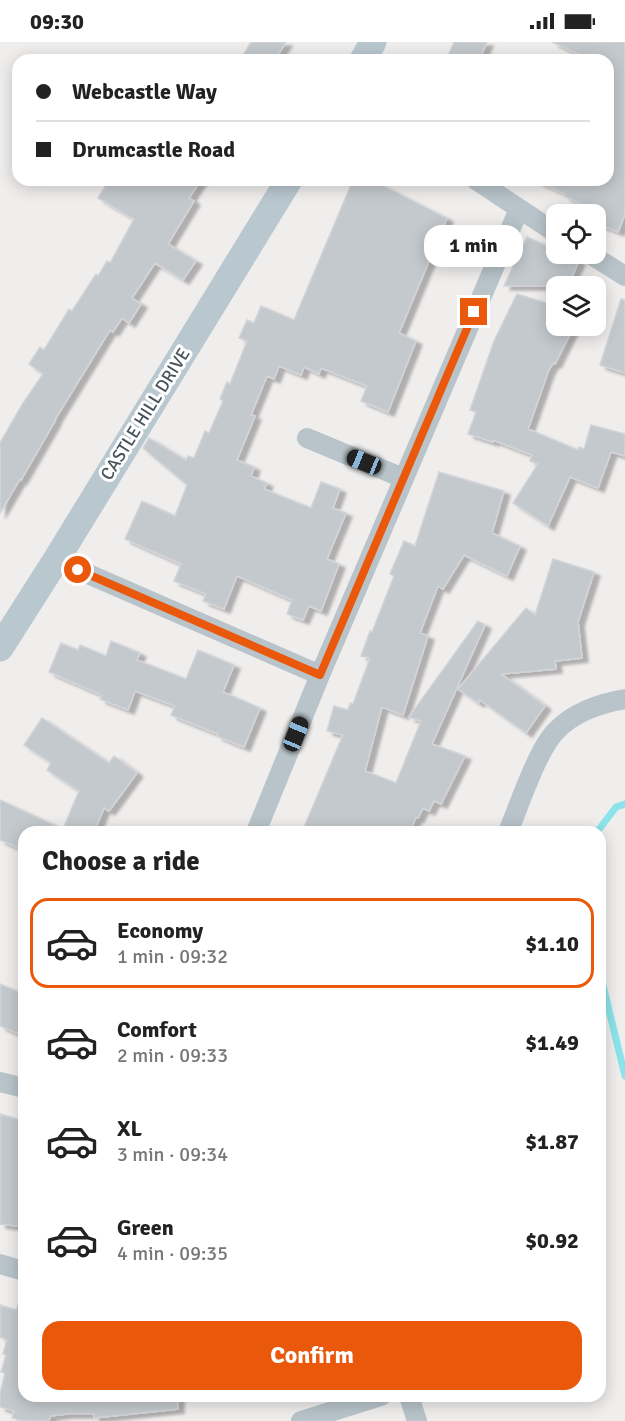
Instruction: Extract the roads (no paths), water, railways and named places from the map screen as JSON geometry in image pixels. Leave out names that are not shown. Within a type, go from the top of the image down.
[{"type":"street","name":"CASTLE HILL DRIVE","points":[[0,648],[286,186]]},
{"type":"street","points":[[485,186],[546,226]]},
{"type":"street","points":[[258,826],[403,478],[519,208]]},
{"type":"street","points":[[606,264],[625,276]]},
{"type":"street","points":[[307,438],[403,478]]},
{"type":"street","points":[[56,560],[320,675]]},
{"type":"street","points":[[511,826],[542,752],[554,732],[571,718],[607,702],[625,699]]},
{"type":"street","points":[[0,1082],[18,1086]]},
{"type":"street","points":[[0,1264],[18,1268]]},
{"type":"street","points":[[301,1421],[362,1402]]},
{"type":"street","points":[[411,1402],[417,1421]]},
{"type":"waterway","points":[[602,826],[616,807],[625,804]]},
{"type":"waterway","points":[[606,998],[625,1076]]}]
